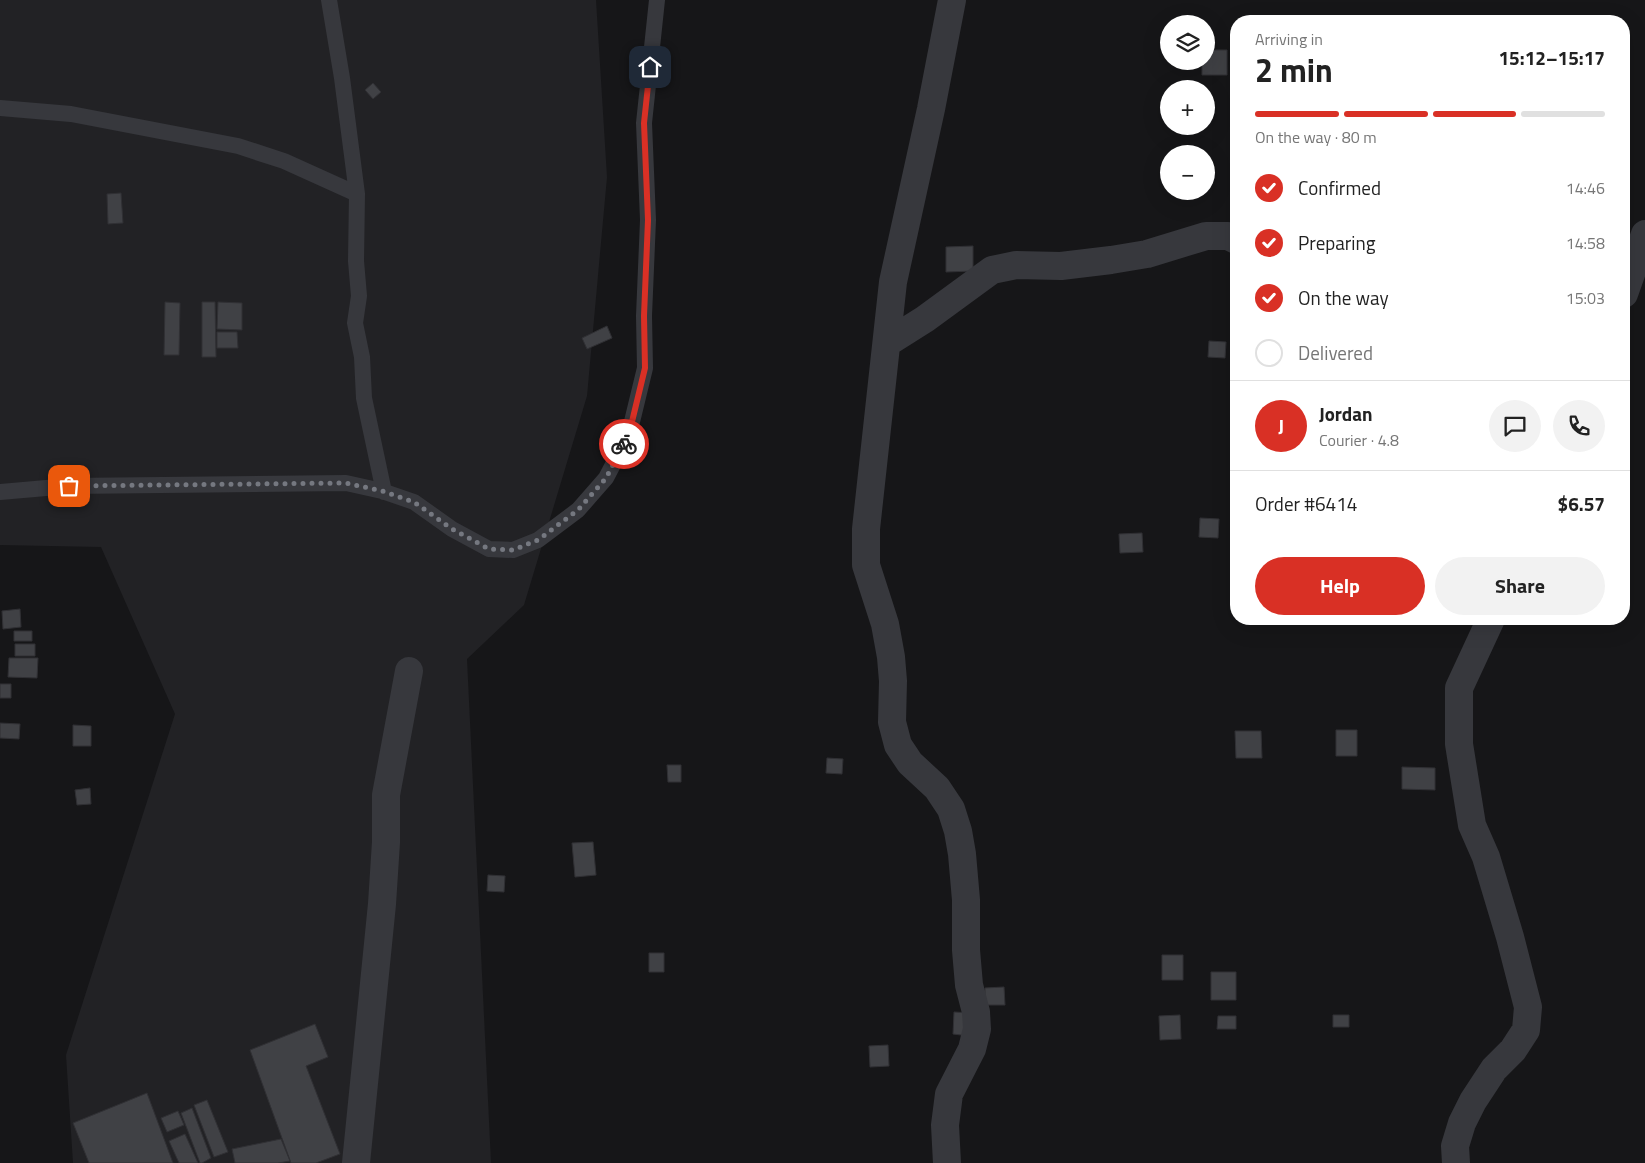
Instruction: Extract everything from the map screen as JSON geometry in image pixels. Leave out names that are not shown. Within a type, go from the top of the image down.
[{"type":"street","points":[[947,1163],[945,1124],[949,1094],[972,1049],[977,1029],[976,1012],[969,986],[966,950],[966,900],[962,854],[958,831],[951,809],[937,788],[910,763],[898,744],[892,722],[894,681],[887,632],[866,565],[866,529],[894,282],[952,0]]},
{"type":"street","points":[[1630,277],[1645,234]]},
{"type":"street","points":[[887,343],[925,319],[992,270],[1016,265],[1061,266],[1111,260],[1147,254],[1206,236],[1230,237]]},
{"type":"street","points":[[1456,1163],[1455,1146],[1462,1122],[1494,1068],[1513,1050],[1526,1030],[1528,1007],[1497,892],[1486,857],[1472,825],[1459,744],[1459,688],[1487,625]]},
{"type":"street","points":[[356,1163],[382,904],[386,842],[386,795],[409,671]]},
{"type":"lane","points":[[329,0],[358,194],[356,261],[358,296],[356,323],[362,357],[364,398],[384,492]]},
{"type":"lane","points":[[0,492],[69,486],[346,483],[384,492],[414,502],[452,529],[489,549],[513,550],[538,540],[578,510],[606,478],[629,434],[645,368],[644,316],[648,220],[644,123],[657,0]]},
{"type":"lane","points":[[0,108],[71,114],[238,146],[284,161],[358,194]]},
{"type":"shaded area","points":[[0,0],[596,0],[607,177],[587,396],[524,605],[467,659],[491,1163],[73,1163],[66,1055],[175,714],[101,547],[0,545]]},
{"type":"building","points":[[1215,50],[1227,50],[1227,75],[1202,75],[1202,70],[1215,70]]},
{"type":"building","points":[[373,83],[381,92],[373,99],[365,90]]},
{"type":"building","points":[[121,193],[123,223],[108,224],[107,194]]},
{"type":"building","points":[[973,246],[973,271],[946,272],[946,247]]},
{"type":"building","points":[[165,302],[180,303],[179,355],[164,355]]},
{"type":"building","points":[[202,302],[215,302],[216,357],[202,357]]},
{"type":"building","points":[[218,302],[242,303],[242,330],[217,329]]},
{"type":"building","points":[[607,326],[612,338],[587,349],[582,338]]},
{"type":"building","points":[[217,332],[237,332],[238,348],[217,348]]},
{"type":"building","points":[[1209,341],[1226,342],[1225,358],[1208,357]]},
{"type":"building","points":[[1200,518],[1219,519],[1218,538],[1199,537]]},
{"type":"building","points":[[1142,533],[1143,552],[1120,553],[1119,534]]},
{"type":"building","points":[[20,609],[21,627],[3,629],[2,611]]},
{"type":"building","points":[[14,631],[32,631],[32,641],[14,641]]},
{"type":"building","points":[[15,644],[35,644],[35,656],[15,656]]},
{"type":"building","points":[[9,658],[38,658],[37,678],[8,677]]},
{"type":"building","points":[[0,684],[11,684],[11,698],[0,698]]},
{"type":"building","points":[[0,723],[20,724],[19,739],[0,738]]},
{"type":"building","points":[[73,725],[91,726],[91,746],[73,746]]},
{"type":"building","points":[[1336,730],[1357,730],[1357,756],[1336,756]]},
{"type":"building","points":[[1235,731],[1261,731],[1262,758],[1236,758]]},
{"type":"building","points":[[827,758],[843,759],[842,774],[826,773]]},
{"type":"building","points":[[667,765],[681,765],[681,782],[668,782]]},
{"type":"building","points":[[1402,767],[1435,768],[1435,790],[1402,789]]},
{"type":"building","points":[[90,788],[91,804],[77,805],[75,790]]},
{"type":"building","points":[[593,842],[596,875],[575,877],[572,843]]},
{"type":"building","points":[[488,875],[505,876],[504,892],[487,891]]},
{"type":"building","points":[[649,953],[664,953],[664,972],[649,972]]},
{"type":"building","points":[[1162,955],[1183,955],[1183,980],[1162,980]]},
{"type":"building","points":[[1211,972],[1236,972],[1236,1000],[1211,1000]]},
{"type":"building","points":[[1004,987],[1005,1005],[985,1005],[985,988]]},
{"type":"building","points":[[954,1012],[971,1013],[969,1036],[953,1034]]},
{"type":"building","points":[[1180,1015],[1181,1039],[1160,1040],[1159,1016]]},
{"type":"building","points":[[1333,1015],[1349,1015],[1349,1027],[1333,1027]]},
{"type":"building","points":[[1218,1016],[1236,1016],[1236,1029],[1217,1029]]},
{"type":"building","points":[[315,1024],[328,1057],[306,1066],[340,1154],[316,1163],[291,1163],[250,1050]]},
{"type":"building","points":[[888,1045],[889,1066],[870,1067],[869,1046]]},
{"type":"building","points":[[147,1093],[173,1163],[89,1163],[73,1123]]},
{"type":"building","points":[[207,1100],[228,1152],[214,1157],[194,1105]]},
{"type":"building","points":[[192,1108],[211,1158],[202,1163],[200,1163],[181,1113]]},
{"type":"building","points":[[178,1111],[184,1125],[167,1132],[161,1118]]},
{"type":"building","points":[[185,1134],[198,1163],[179,1163],[169,1141]]},
{"type":"building","points":[[281,1139],[290,1161],[278,1163],[235,1163],[232,1149]]},
{"type":"way so far","points":[[69,486],[346,483],[382,491],[414,502],[452,529],[489,549],[513,550],[538,540],[578,510],[606,478],[624,444]]},
{"type":"route","points":[[624,444],[629,434],[645,368],[644,316],[648,220],[644,123],[650,67]]}]
